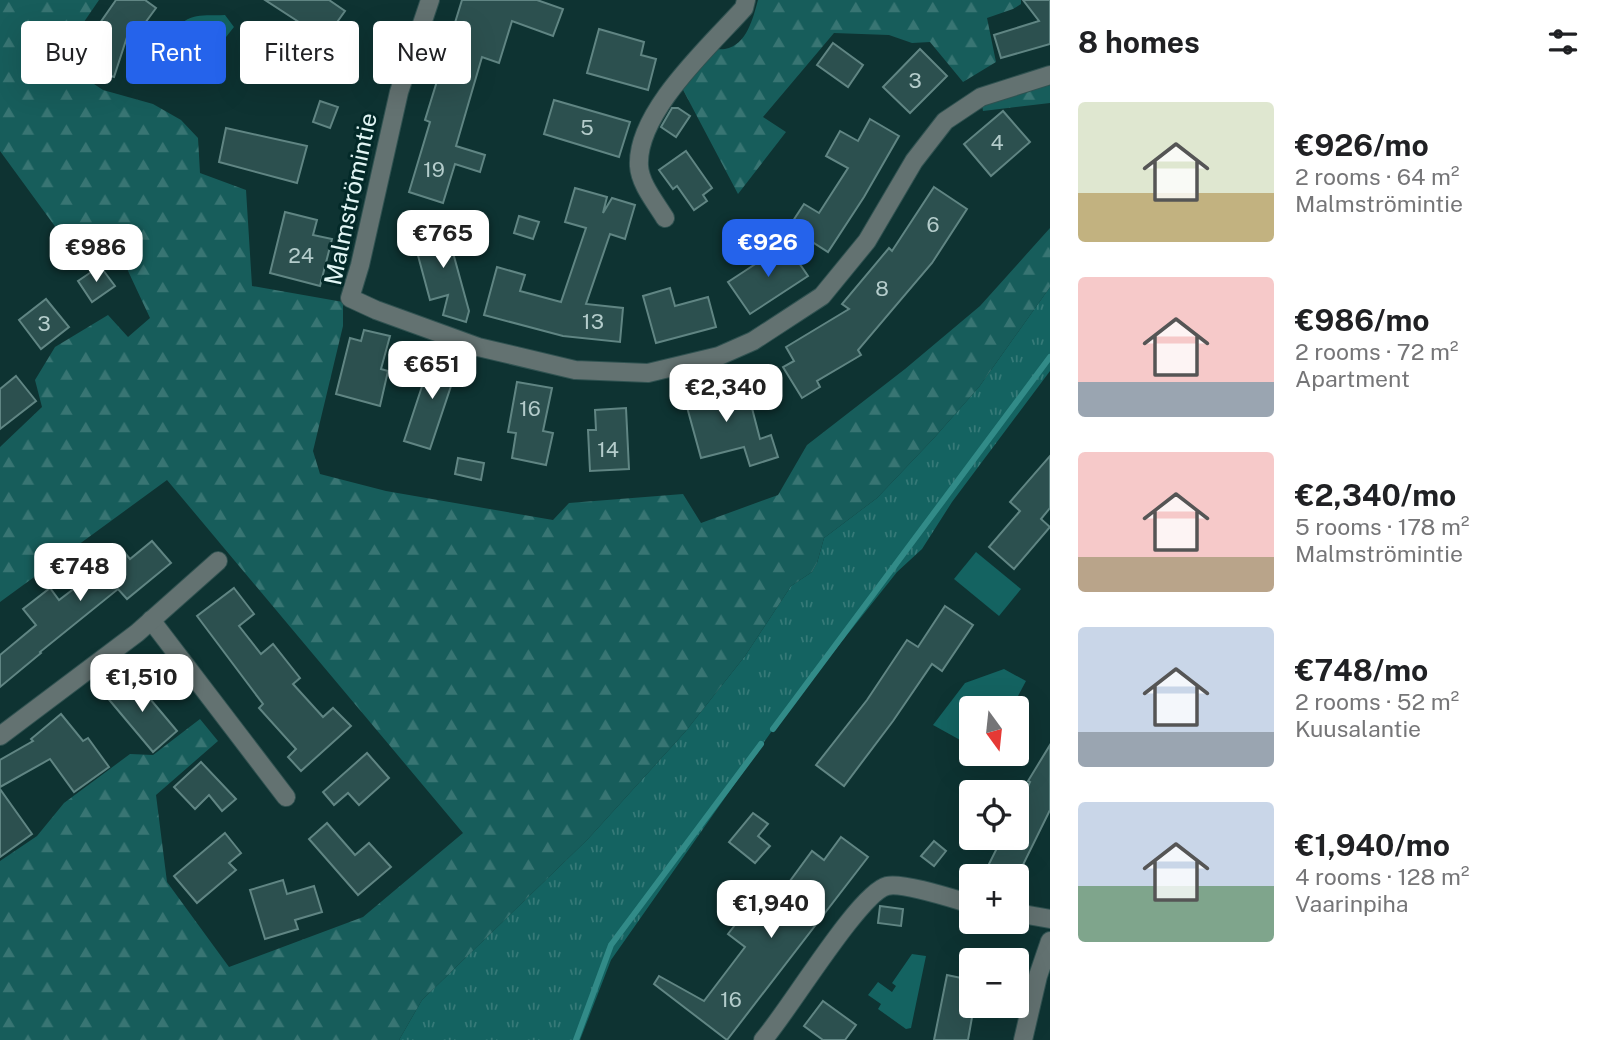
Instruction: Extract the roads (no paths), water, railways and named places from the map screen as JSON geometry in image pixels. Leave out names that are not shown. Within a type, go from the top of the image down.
[{"type":"street","name":"Malmströmintie","points":[[430,0],[399,92],[350,298],[376,310],[478,346],[575,370],[648,373],[719,356],[753,341],[822,296],[867,241],[914,161],[945,121],[981,97],[1050,75]]},
{"type":"street","points":[[666,218],[640,174],[642,144],[656,112],[680,78],[744,8],[746,0]]},
{"type":"street","points":[[0,736],[151,620],[218,561]]},
{"type":"street","points":[[151,620],[286,797]]},
{"type":"street","points":[[763,1040],[857,911],[878,891],[888,886],[901,887],[959,901]]},
{"type":"street","points":[[1029,915],[1050,919]]},
{"type":"street","points":[[1023,1040],[1038,976],[1050,942]]},
{"type":"waterway","points":[[773,729],[1050,357]]},
{"type":"waterway","points":[[576,1040],[611,945],[761,744]]}]
